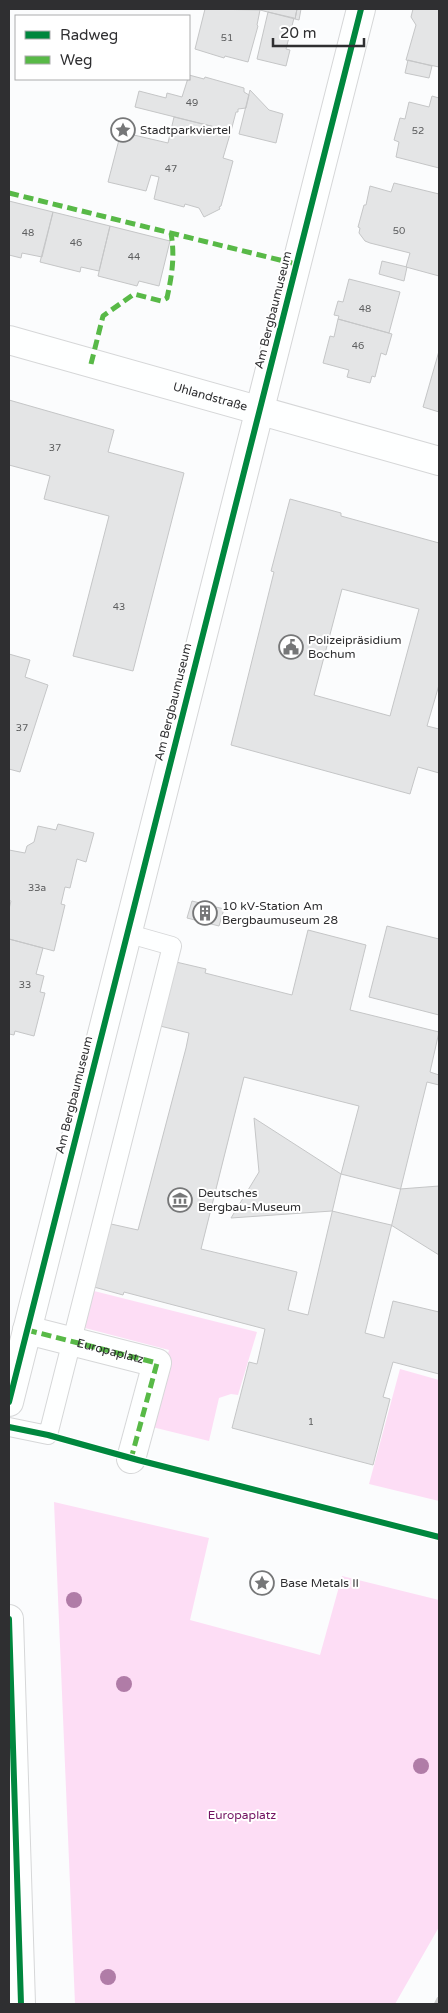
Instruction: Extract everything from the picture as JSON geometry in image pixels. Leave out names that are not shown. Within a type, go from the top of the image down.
[{"type":"street","name":"Am Bergbaumuseum","points":[[9,1402],[361,9]]},
{"type":"street","name":"Uhlandstraße","points":[[9,340],[439,462]]},
{"type":"street","name":"Europaplatz","points":[[27,1330],[157,1363],[131,1458]]},
{"type":"street","points":[[9,1619],[21,2004]]},
{"type":"lane","points":[[9,1427],[48,1435],[172,946],[126,933]]},
{"type":"green space","points":[[94,1291],[257,1332],[238,1395],[231,1394],[219,1398],[209,1441],[148,1426],[169,1350],[85,1328]]},
{"type":"green space","points":[[400,1369],[439,1380],[439,1501],[369,1484]]},
{"type":"green space","name":"Europaplatz","points":[[54,1502],[209,1538],[190,1620],[320,1655],[342,1576],[439,1600],[439,1927],[395,2004],[75,2004]]},
{"type":"building","points":[[205,9],[260,10],[258,26],[248,62],[225,56],[224,58],[195,49]]},
{"type":"building","points":[[261,9],[297,9],[295,19]]},
{"type":"building","points":[[297,9],[301,9],[299,20],[295,19]]},
{"type":"building","points":[[413,9],[439,9],[439,67],[406,60],[416,25],[411,17]]},
{"type":"building","points":[[268,12],[294,18],[286,49],[290,50],[286,66],[257,59]]},
{"type":"building","points":[[408,60],[432,66],[429,78],[405,73]]},
{"type":"building","points":[[190,75],[204,79],[205,77],[244,88],[244,92],[249,95],[246,108],[238,109],[238,112],[236,112],[231,131],[135,107],[139,91],[166,98],[167,93],[182,97],[187,80],[190,80]]},
{"type":"building","points":[[250,90],[269,110],[283,114],[276,143],[239,134]]},
{"type":"building","points":[[432,96],[439,98],[439,168],[396,157],[399,142],[394,140],[400,118],[405,119],[409,102],[429,107]]},
{"type":"building","points":[[174,117],[231,131],[223,158],[233,161],[221,206],[219,207],[220,209],[204,217],[199,208],[185,204],[184,207],[154,199],[159,177],[151,175],[146,191],[108,182],[121,132],[168,143]]},
{"type":"building","points":[[394,183],[439,194],[439,276],[406,267],[410,253],[370,243],[365,241],[359,233],[360,228],[358,227],[370,186],[391,192]]},
{"type":"building","points":[[9,201],[53,212],[42,257],[22,253],[21,258],[9,255]]},
{"type":"building","points":[[53,212],[110,226],[99,271],[81,267],[80,272],[40,262]]},
{"type":"building","points":[[110,226],[170,241],[159,286],[139,281],[137,286],[98,276]]},
{"type":"building","points":[[382,261],[407,267],[404,281],[379,274]]},
{"type":"building","points":[[349,279],[400,292],[389,333],[338,319],[339,316],[334,315],[338,301],[343,302]]},
{"type":"building","points":[[338,319],[392,334],[386,355],[381,353],[375,377],[372,376],[370,383],[347,377],[349,370],[323,363],[330,336],[334,337]]},
{"type":"building","points":[[439,351],[439,412],[423,407]]},
{"type":"building","points":[[9,400],[114,430],[108,452],[184,473],[133,671],[73,656],[109,516],[44,499],[50,476],[9,465]]},
{"type":"building","name":"Polizeipräsidium Bochum","points":[[290,499],[341,513],[341,516],[439,543],[439,685],[427,726],[439,729],[439,773],[418,767],[410,794],[231,745],[274,572],[271,571]],"holes":[[[342,589],[419,609],[390,716],[314,695]]]},
{"type":"building","points":[[9,654],[30,660],[25,677],[48,685],[20,772],[9,769]]},
{"type":"building","points":[[58,824],[94,833],[86,862],[77,859],[70,888],[65,887],[61,904],[65,905],[54,951],[9,939],[9,909],[11,901],[9,900],[9,850],[25,853],[27,846],[34,842],[38,826],[56,830]]},
{"type":"building","name":"10 kV-Station Am Bergbaumuseum 28","points":[[192,901],[224,909],[219,926],[187,918]]},
{"type":"building","points":[[387,926],[439,939],[439,1015],[369,997]]},
{"type":"building","name":"Deutsches Bergbau-Museum","points":[[308,930],[366,945],[350,1010],[439,1032],[430,1072],[439,1075],[439,1085],[427,1082],[365,1333],[384,1338],[393,1301],[439,1312],[439,1374],[393,1362],[383,1397],[390,1399],[373,1465],[232,1428],[249,1362],[257,1364],[265,1329],[124,1292],[123,1295],[94,1287],[111,1224],[138,1230],[186,1048],[189,1033],[160,1026],[176,962],[206,969],[205,973],[292,995]],"holes":[[[244,1077],[359,1106],[308,1315],[288,1310],[297,1272],[201,1249]]]},
{"type":"building","points":[[9,939],[43,948],[36,974],[44,976],[40,992],[45,993],[34,1036],[15,1031],[14,1035],[9,1034]]},
{"type":"building","points":[[254,1118],[341,1174],[400,1189],[439,1186],[439,1255],[391,1225],[332,1211],[231,1218],[259,1172]]},
{"type":"railway","points":[[436,2004],[439,1998]]},
{"type":"marked path","points":[[9,193],[296,264]]},
{"type":"marked path","points":[[91,364],[103,316],[134,294],[161,301],[167,298],[173,250],[171,233]]},
{"type":"marked path","points":[[27,1330],[157,1363],[131,1459]]},
{"type":"cycle path","points":[[9,1402],[361,9]]},
{"type":"cycle path","points":[[9,1427],[48,1435],[439,1537]]},
{"type":"cycle path","points":[[9,1619],[21,2004]]},
{"type":"place","name":"Stadtparkviertel","points":[[123,130]]},
{"type":"place","name":"Polizeipräsidium Bochum","points":[[291,647]]},
{"type":"place","name":"10 kV-Station Am Bergbaumuseum 28","points":[[205,913]]},
{"type":"place","name":"Deutsches Bergbau-Museum","points":[[180,1200]]},
{"type":"place","name":"Base Metals II","points":[[262,1583]]}]
